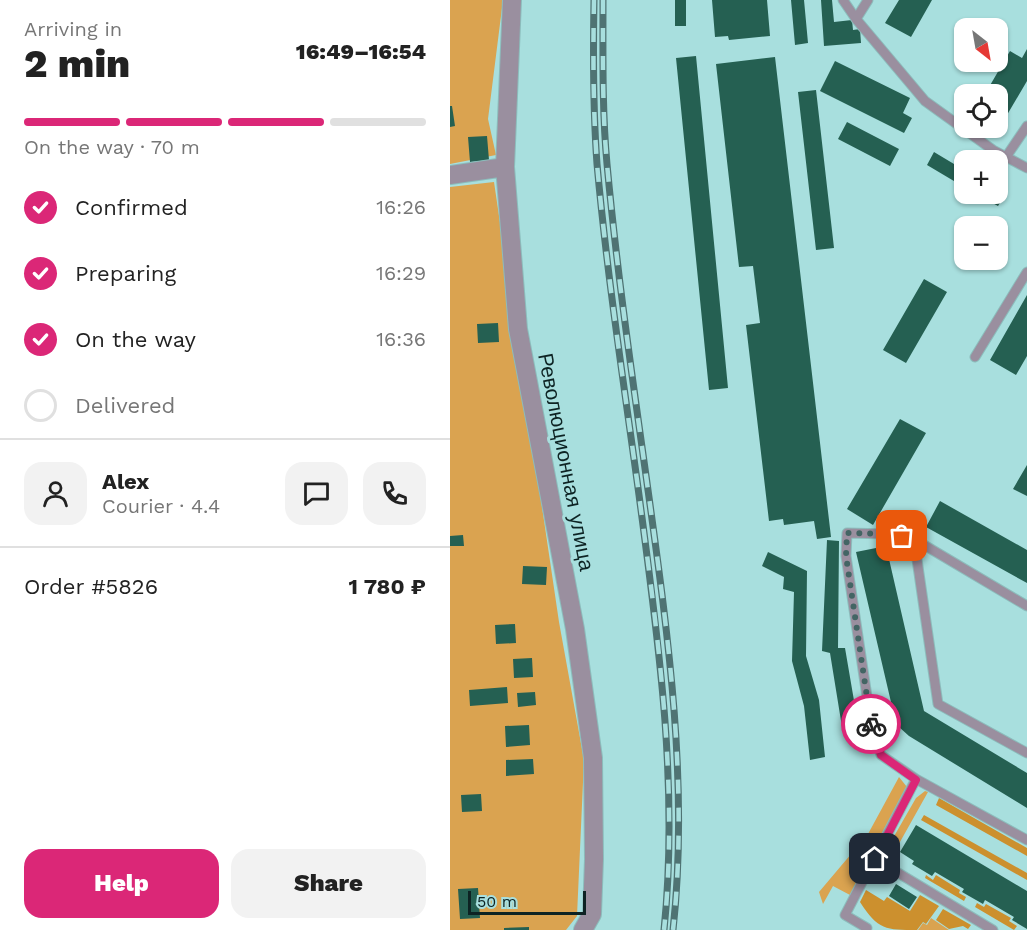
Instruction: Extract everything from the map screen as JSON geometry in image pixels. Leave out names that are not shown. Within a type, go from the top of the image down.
[{"type":"street","name":"Революционная улица","points":[[512,0],[505,167],[518,329],[575,629],[593,758],[592,914],[583,930]]},
{"type":"street","points":[[450,175],[505,167]]},
{"type":"lane","points":[[843,0],[925,102],[993,150]]},
{"type":"lane","points":[[856,19],[868,0]]},
{"type":"lane","points":[[1008,154],[1027,126]]},
{"type":"lane","points":[[1008,158],[1027,168]]},
{"type":"lane","points":[[975,357],[1027,272]]},
{"type":"lane","points":[[1027,606],[914,539],[889,534],[847,533],[846,556],[872,730],[881,755],[916,780],[1027,840]]},
{"type":"lane","points":[[914,539],[938,704],[1027,753]]},
{"type":"lane","points":[[868,929],[845,915],[916,780]]},
{"type":"lane","points":[[875,859],[993,930]]},
{"type":"shaded area","points":[[450,0],[503,0],[488,119],[496,155],[450,164]]},
{"type":"shaded area","points":[[494,182],[559,622],[584,760],[577,916],[566,930],[450,930],[450,187]]},
{"type":"shaded area","points":[[899,777],[907,787],[850,895],[833,886],[823,904],[819,892],[868,834]]},
{"type":"shaded area","points":[[925,791],[928,792],[891,858],[885,852],[916,798]]},
{"type":"shaded area","points":[[939,798],[1027,848],[1027,856],[936,805]]},
{"type":"shaded area","points":[[924,815],[1027,873],[1027,880],[921,820]]},
{"type":"shaded area","points":[[926,875],[933,880],[936,875],[960,890],[959,893],[966,897],[964,901],[925,878]]},
{"type":"shaded area","points":[[866,890],[884,901],[887,897],[910,911],[920,895],[939,906],[926,924],[923,922],[917,930],[890,929],[872,918],[860,902]]},
{"type":"shaded area","points":[[977,903],[984,907],[986,904],[1011,918],[1009,921],[1017,926],[1014,930],[975,907]]},
{"type":"shaded area","points":[[943,909],[971,925],[968,929],[963,926],[949,929],[936,920]]},
{"type":"shaded area","points":[[931,918],[949,930],[918,930],[923,923],[927,925]]},
{"type":"building","points":[[675,0],[686,0],[686,26],[675,26]]},
{"type":"building","points":[[712,0],[767,0],[770,36],[729,40],[728,36],[715,37]]},
{"type":"building","points":[[791,0],[804,0],[808,43],[795,45]]},
{"type":"building","points":[[821,0],[832,0],[834,22],[852,20],[853,30],[860,29],[861,43],[824,46]]},
{"type":"building","points":[[899,0],[932,0],[911,37],[885,23]]},
{"type":"building","points":[[1027,49],[1027,81],[1008,113],[1008,84],[991,84],[998,72],[1008,72],[1010,51],[1022,58]]},
{"type":"building","points":[[696,56],[728,388],[709,390],[676,58]]},
{"type":"building","points":[[775,57],[831,537],[817,539],[814,521],[784,525],[783,519],[769,521],[746,325],[760,323],[753,266],[739,267],[716,64]]},
{"type":"building","points":[[835,61],[910,98],[903,113],[912,118],[904,133],[820,91]]},
{"type":"building","points":[[816,90],[834,248],[816,250],[798,92]]},
{"type":"building","points":[[450,106],[452,106],[455,126],[450,127]]},
{"type":"building","points":[[847,122],[899,149],[890,166],[838,139]]},
{"type":"building","points":[[487,136],[489,160],[470,162],[468,137]]},
{"type":"building","points":[[934,152],[954,164],[954,181],[927,165]]},
{"type":"building","points":[[924,279],[947,292],[906,363],[883,350]]},
{"type":"building","points":[[1027,295],[1027,356],[1016,375],[990,360]]},
{"type":"building","points":[[498,323],[499,342],[478,343],[477,324]]},
{"type":"building","points":[[900,419],[926,433],[873,525],[847,509]]},
{"type":"building","points":[[1027,465],[1027,496],[1013,489]]},
{"type":"building","points":[[940,501],[1027,550],[1027,583],[926,527]]},
{"type":"building","points":[[463,535],[464,546],[450,546],[450,536]]},
{"type":"building","points":[[827,540],[839,541],[838,648],[845,648],[858,724],[842,727],[830,653],[822,651]]},
{"type":"building","points":[[886,546],[924,711],[1027,773],[1027,808],[909,736],[899,727],[894,715],[856,552]]},
{"type":"building","points":[[768,552],[807,571],[806,656],[819,700],[825,757],[810,760],[804,706],[792,661],[794,592],[783,589],[784,577],[762,566]]},
{"type":"building","points":[[523,566],[547,567],[546,585],[522,584]]},
{"type":"building","points":[[515,624],[516,643],[496,644],[495,625]]},
{"type":"building","points":[[532,658],[533,677],[514,678],[513,659]]},
{"type":"building","points":[[507,687],[508,703],[470,706],[469,690]]},
{"type":"building","points":[[535,692],[536,705],[518,707],[517,693]]},
{"type":"building","points":[[529,725],[530,745],[506,747],[505,726]]},
{"type":"building","points":[[533,759],[534,774],[506,776],[506,760]]},
{"type":"building","points":[[481,794],[482,811],[462,812],[461,795]]},
{"type":"building","points":[[916,825],[1027,891],[1027,929],[1012,920],[1014,917],[985,900],[983,904],[962,892],[964,889],[935,872],[932,876],[912,864],[914,861],[900,852]]},
{"type":"building","points":[[896,884],[917,897],[909,909],[889,896]]},
{"type":"building","points":[[478,888],[480,918],[460,919],[458,889]]},
{"type":"building","points":[[529,927],[529,930],[504,930],[504,928]]},
{"type":"railway","points":[[594,0],[595,123],[601,206],[653,603],[664,712],[669,821],[664,930]]},
{"type":"railway","points":[[603,0],[604,123],[611,205],[663,599],[674,710],[679,820],[673,930]]},
{"type":"way so far","points":[[871,724],[846,556],[847,533],[902,536]]},
{"type":"route","points":[[871,724],[881,755],[916,780],[875,859]]}]
